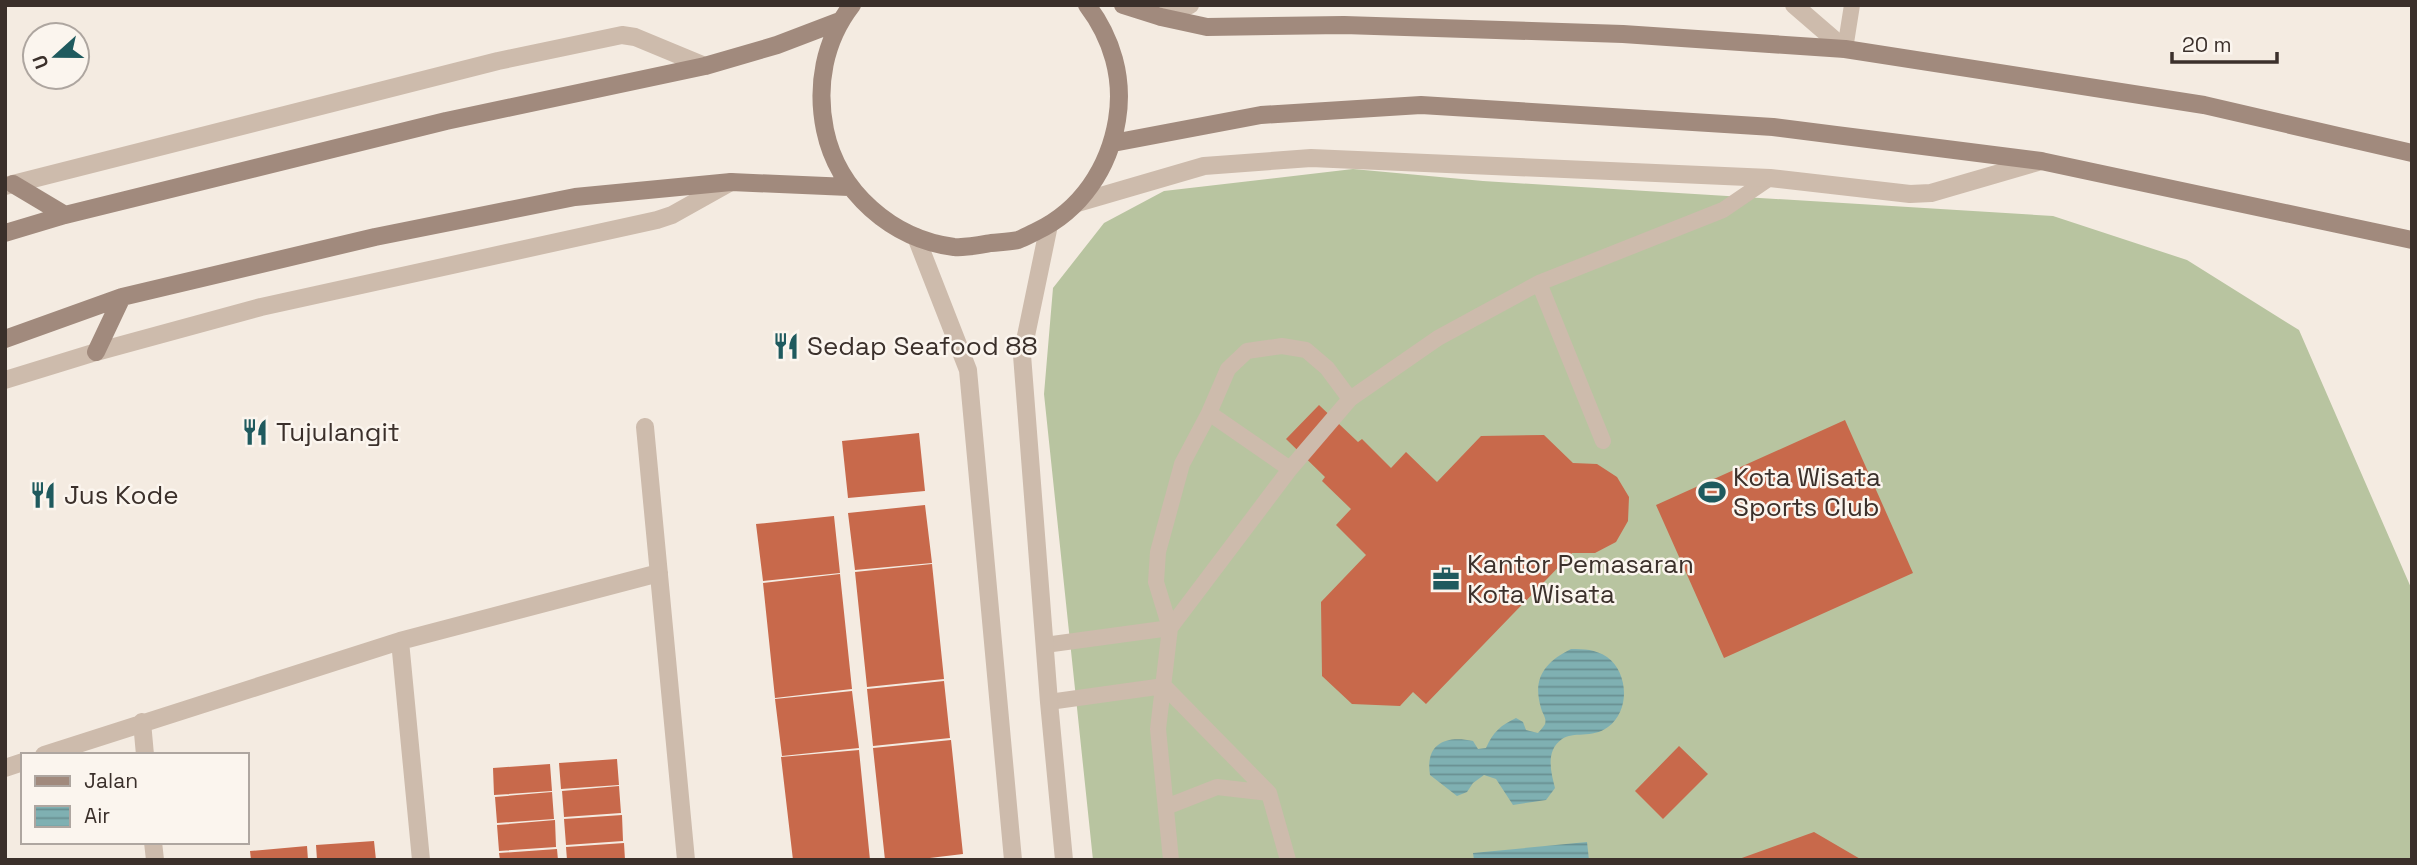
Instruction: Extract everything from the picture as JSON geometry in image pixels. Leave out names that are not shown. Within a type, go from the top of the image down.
[{"type":"street","points":[[852,5],[839,21],[824,62],[820,106],[829,148],[849,187],[879,216],[916,237],[956,247],[1018,240],[1049,225],[1077,203],[1098,175],[1113,144],[1120,102],[1116,62],[1100,23],[1087,5]]},
{"type":"street","points":[[1124,5],[1161,17],[1207,27],[1343,24],[1597,33],[1845,49],[2204,105],[2412,153]]},
{"type":"street","points":[[1161,17],[1190,5]]},
{"type":"street","points":[[1794,5],[1845,49]]},
{"type":"street","points":[[5,233],[65,215],[446,121],[705,66],[777,45],[839,21]]},
{"type":"street","points":[[9,185],[498,61],[622,35],[635,37],[705,66]]},
{"type":"street","points":[[1113,144],[1261,115],[1421,105],[1773,127],[2042,162],[2412,240]]},
{"type":"street","points":[[1077,203],[1204,166],[1311,158],[1770,178],[1910,194],[1931,193],[2042,162]]},
{"type":"street","points":[[5,339],[122,296],[375,237],[575,197],[731,182],[849,187]]},
{"type":"street","points":[[5,380],[261,307],[657,220],[672,215],[731,182]]},
{"type":"street","points":[[9,185],[65,215]]},
{"type":"street","points":[[1049,225],[1022,355],[1064,860]]},
{"type":"street","points":[[916,237],[968,370],[1013,860]]},
{"type":"street","points":[[96,352],[122,296]]},
{"type":"street","points":[[645,427],[686,860]]},
{"type":"street","points":[[50,753],[400,641],[659,573]]},
{"type":"street","points":[[400,641],[421,860]]},
{"type":"street","points":[[142,722],[145,753]]},
{"type":"lane","points":[[1845,49],[1852,5]]},
{"type":"lane","points":[[1045,645],[1170,628],[1290,469],[1350,400],[1438,338],[1539,283],[1723,210],[1770,178]]},
{"type":"lane","points":[[1539,283],[1603,441]]},
{"type":"lane","points":[[1171,860],[1158,729],[1170,628],[1156,582],[1158,552],[1182,464],[1228,369],[1247,351],[1282,346],[1306,350],[1327,368],[1350,400]]},
{"type":"lane","points":[[1209,413],[1290,469]]},
{"type":"lane","points":[[1049,702],[1164,687]]},
{"type":"lane","points":[[1164,687],[1269,793],[1288,860]]},
{"type":"lane","points":[[1166,807],[1217,787],[1269,793]]},
{"type":"green space","name":"Kota Wisata Sports Club","points":[[1353,169],[1483,181],[2053,216],[2187,260],[2299,330],[2412,590],[2412,860],[1093,860],[1044,394],[1053,288],[1104,223],[1164,191]]},
{"type":"water","points":[[1571,649],[1598,652],[1614,664],[1623,682],[1623,702],[1620,712],[1608,727],[1596,733],[1566,737],[1553,749],[1551,762],[1555,788],[1546,800],[1513,805],[1496,779],[1484,775],[1473,783],[1467,792],[1457,796],[1430,775],[1429,764],[1434,749],[1446,741],[1463,739],[1473,741],[1478,749],[1486,748],[1498,730],[1516,718],[1523,722],[1526,730],[1538,733],[1545,722],[1538,688],[1543,672],[1554,659]]},
{"type":"water","points":[[1587,842],[1589,860],[1474,860],[1473,853]]},
{"type":"building","name":"Kantor Pemasaran Kota Wisata","points":[[1319,405],[1358,442],[1362,439],[1391,468],[1406,452],[1437,482],[1481,436],[1544,435],[1573,463],[1597,464],[1617,477],[1629,497],[1628,521],[1616,542],[1595,553],[1572,553],[1426,704],[1413,692],[1400,706],[1352,704],[1322,676],[1321,602],[1366,555],[1336,525],[1351,509],[1322,481],[1325,477],[1286,439]]},
{"type":"building","points":[[1845,420],[1913,573],[1724,658],[1656,505]]},
{"type":"building","points":[[919,433],[925,491],[848,498],[842,441]]},
{"type":"building","points":[[925,505],[932,563],[855,570],[848,513]]},
{"type":"building","points":[[834,516],[840,573],[763,581],[756,524]]},
{"type":"building","points":[[932,564],[944,679],[867,687],[855,572]]},
{"type":"building","points":[[840,574],[852,689],[775,698],[763,583]]},
{"type":"building","points":[[944,681],[950,738],[873,746],[867,689]]},
{"type":"building","points":[[852,691],[859,748],[782,756],[775,699]]},
{"type":"building","points":[[951,740],[963,854],[913,860],[885,860],[873,748]]},
{"type":"building","points":[[1679,746],[1708,774],[1663,819],[1635,791]]},
{"type":"building","points":[[859,750],[870,860],[793,860],[781,757]]},
{"type":"building","points":[[617,759],[619,785],[561,789],[559,763]]},
{"type":"building","points":[[550,764],[552,791],[494,795],[493,768]]},
{"type":"building","points":[[619,786],[621,813],[564,817],[562,791]]},
{"type":"building","points":[[552,792],[554,819],[497,823],[495,797]]},
{"type":"building","points":[[622,815],[623,841],[566,845],[564,819]]},
{"type":"building","points":[[555,820],[556,847],[499,851],[497,825]]},
{"type":"building","points":[[1814,832],[1862,860],[1739,860],[1739,859]]},
{"type":"building","points":[[374,841],[376,860],[317,860],[316,845]]},
{"type":"building","points":[[624,843],[625,860],[567,860],[566,847]]},
{"type":"building","points":[[307,846],[308,860],[251,860],[250,851]]},
{"type":"building","points":[[557,849],[558,860],[500,860],[499,853]]},
{"type":"place","name":"Sedap Seafood 88","points":[[786,346]]},
{"type":"place","name":"Tujulangit","points":[[255,432]]},
{"type":"place","name":"Kota Wisata Sports Club","points":[[1712,492]]},
{"type":"place","name":"Jus Kode","points":[[43,495]]},
{"type":"place","name":"Kantor Pemasaran Kota Wisata","points":[[1446,579]]}]
